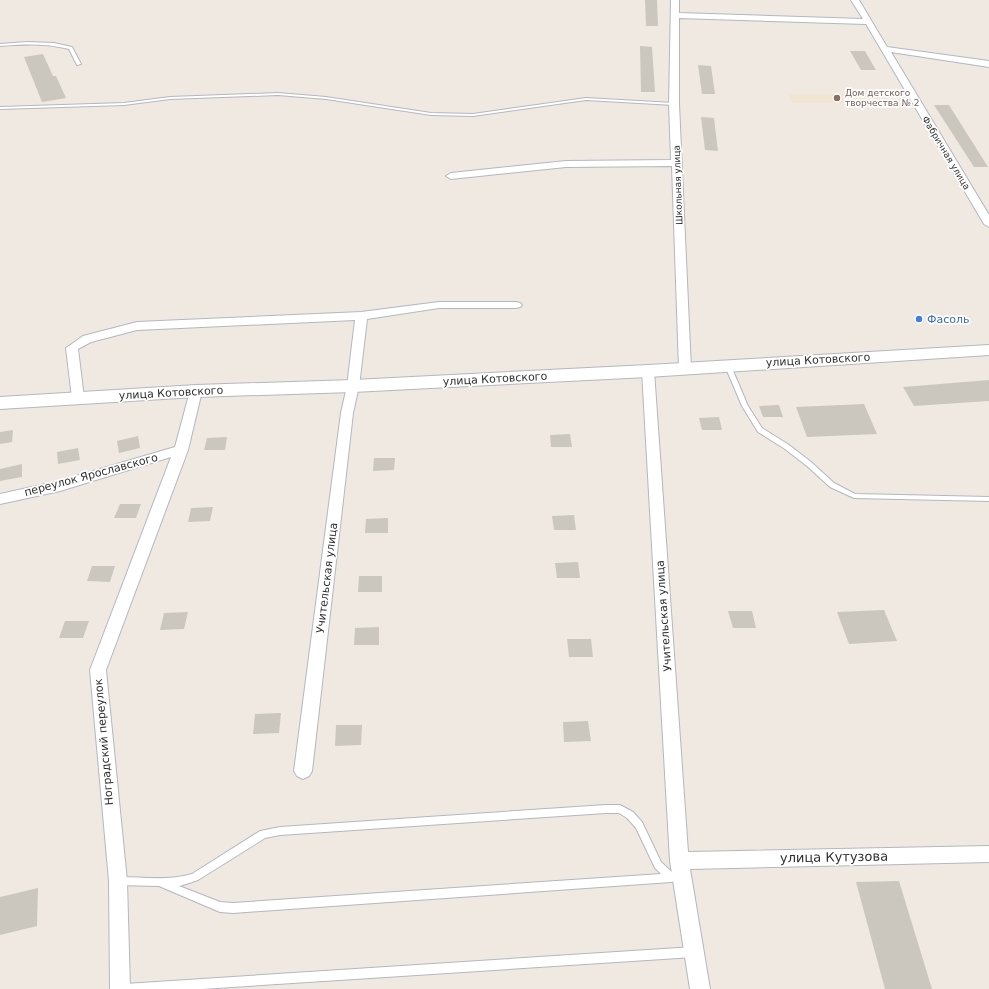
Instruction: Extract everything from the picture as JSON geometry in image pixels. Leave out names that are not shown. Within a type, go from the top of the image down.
[{"type":"main road","name":"улица Котовского","points":[[0,402],[196,391],[353,386],[648,371],[989,350]]},
{"type":"street","name":"Школьная улица","points":[[675,0],[674,104],[685,369]]},
{"type":"street","name":"Фабричная улица","points":[[855,0],[989,224]]},
{"type":"street","points":[[675,14],[867,22]]},
{"type":"street","points":[[884,49],[989,64]]},
{"type":"street","points":[[451,176],[566,164],[677,163]]},
{"type":"street","points":[[78,398],[72,348],[87,339],[137,326],[361,316],[439,305],[516,305]]},
{"type":"street","name":"Учительская улица","points":[[303,771],[347,413],[353,386],[361,316]]},
{"type":"street","name":"Учительская улица","points":[[648,371],[678,872],[700,989]]},
{"type":"street","name":"Ноградский переулок","points":[[120,989],[118,881],[98,670],[181,450],[196,391]]},
{"type":"street","name":"переулок Ярославского","points":[[0,499],[60,486],[181,450]]},
{"type":"street","name":"улица Кутузова","points":[[678,872],[989,854]]},
{"type":"lane","points":[[0,45],[26,43],[57,44],[71,48],[79,64]]},
{"type":"lane","points":[[0,108],[124,104],[170,98],[278,94],[326,98],[431,114],[472,115],[586,99],[674,104]]},
{"type":"lane","points":[[728,366],[745,406],[760,430],[787,446],[832,485],[854,496],[989,499]]},
{"type":"lane","points":[[118,881],[174,882],[195,876],[263,834],[280,831],[606,809],[620,810],[630,815],[638,825],[658,865],[678,872]]},
{"type":"lane","points":[[159,882],[220,906],[233,908],[678,872]]},
{"type":"lane","points":[[125,989],[694,952]]},
{"type":"shaded area","name":"Дом детского творчества № 2","points":[[789,94],[881,94],[886,103],[793,103]]},
{"type":"building","points":[[645,0],[657,0],[658,26],[646,26]]},
{"type":"building","points":[[640,46],[652,47],[655,92],[641,92]]},
{"type":"building","points":[[850,51],[865,51],[876,70],[861,70]]},
{"type":"building","points":[[43,54],[53,76],[56,76],[66,98],[42,102],[24,57]]},
{"type":"building","points":[[698,65],[711,66],[715,94],[702,94]]},
{"type":"building","points":[[934,105],[949,105],[988,167],[974,167]]},
{"type":"building","points":[[701,117],[714,118],[718,151],[705,150]]},
{"type":"building","points":[[989,380],[989,401],[914,406],[903,387]]},
{"type":"building","points":[[864,404],[877,434],[807,437],[796,407]]},
{"type":"building","points":[[779,405],[783,417],[763,417],[759,406]]},
{"type":"building","points":[[719,417],[722,430],[702,430],[699,418]]},
{"type":"building","points":[[13,430],[12,442],[0,444],[0,432]]},
{"type":"building","points":[[570,434],[572,447],[551,447],[550,435]]},
{"type":"building","points":[[138,436],[140,448],[119,453],[117,441]]},
{"type":"building","points":[[227,437],[225,450],[204,450],[207,438]]},
{"type":"building","points":[[78,448],[80,460],[58,464],[57,452]]},
{"type":"building","points":[[374,458],[395,458],[394,470],[373,471]]},
{"type":"building","points":[[22,464],[22,477],[0,481],[0,469]]},
{"type":"building","points":[[120,504],[141,504],[136,518],[114,518]]},
{"type":"building","points":[[213,507],[210,521],[188,522],[191,508]]},
{"type":"building","points":[[574,515],[576,530],[554,530],[552,516]]},
{"type":"building","points":[[388,518],[388,533],[365,533],[366,519]]},
{"type":"building","points":[[578,562],[580,578],[557,578],[555,563]]},
{"type":"building","points":[[92,566],[115,566],[110,582],[87,581]]},
{"type":"building","points":[[359,576],[382,576],[382,592],[358,592]]},
{"type":"building","points":[[884,610],[897,641],[849,644],[837,612]]},
{"type":"building","points":[[728,611],[752,611],[756,628],[733,628]]},
{"type":"building","points":[[188,612],[184,629],[160,630],[164,613]]},
{"type":"building","points":[[65,621],[89,621],[83,638],[59,638]]},
{"type":"building","points":[[379,627],[379,645],[354,645],[355,628]]},
{"type":"building","points":[[567,639],[591,639],[593,657],[569,657]]},
{"type":"building","points":[[281,713],[279,733],[253,734],[255,714]]},
{"type":"building","points":[[588,721],[591,741],[564,742],[563,722]]},
{"type":"building","points":[[336,725],[362,725],[361,745],[335,746]]},
{"type":"building","points":[[899,881],[932,989],[885,989],[856,882]]},
{"type":"building","points":[[38,888],[37,926],[0,935],[0,897]]},
{"type":"place","name":"Дом детского творчества № 2","points":[[837,98]]},
{"type":"place","name":"Фасоль","points":[[919,319]]}]
